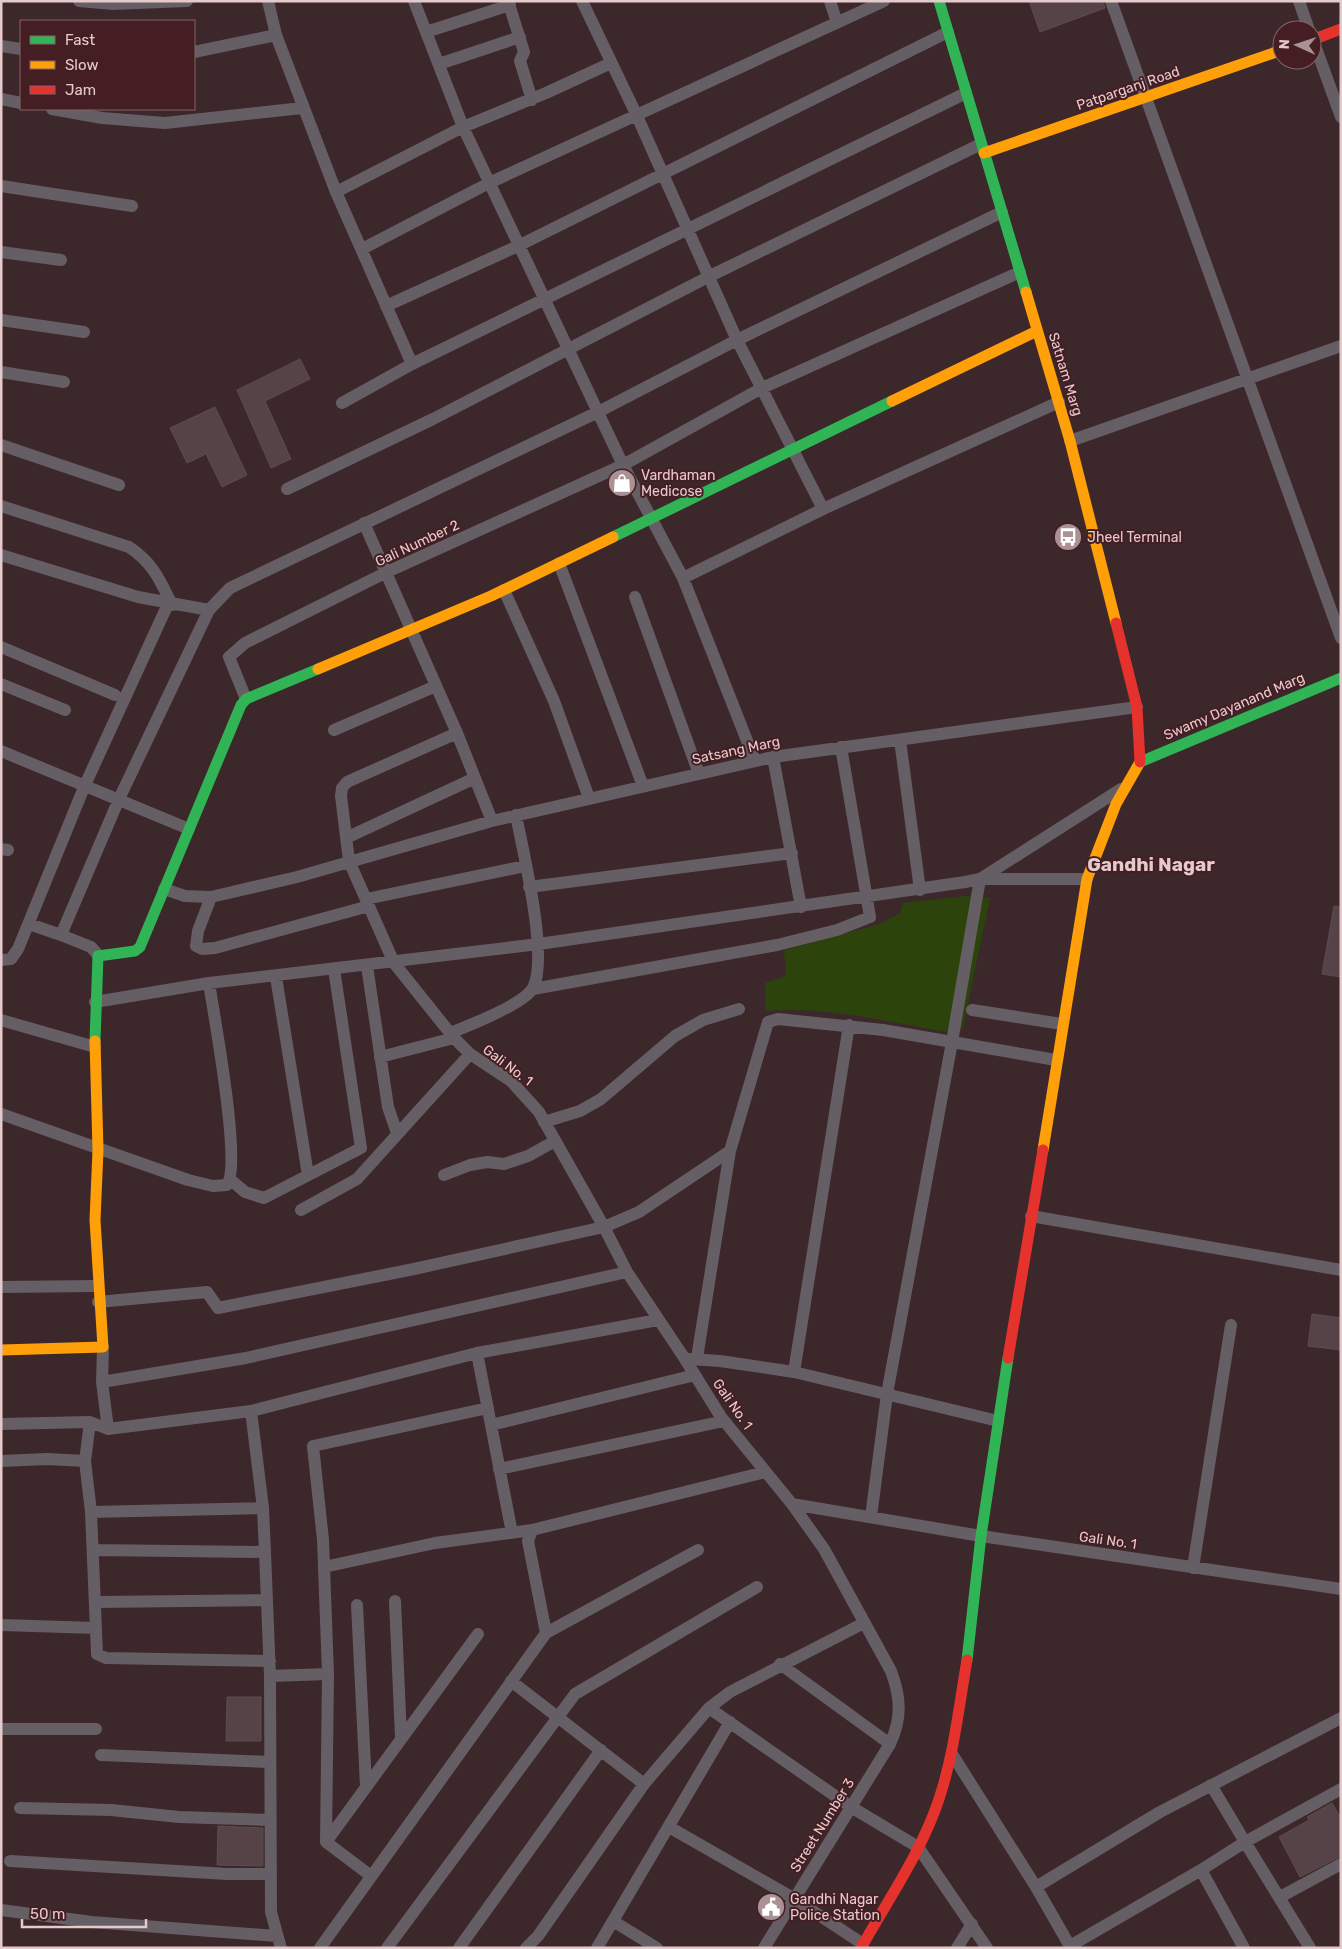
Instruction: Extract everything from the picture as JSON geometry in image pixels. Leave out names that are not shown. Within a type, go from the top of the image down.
[{"type":"street","points":[[79,1],[113,4],[187,1]]},
{"type":"street","points":[[268,1],[276,35],[302,108],[336,192],[412,364]]},
{"type":"street","points":[[414,1],[463,127],[489,183],[623,464],[683,578],[755,761]]},
{"type":"street","points":[[582,1],[663,172],[687,230],[710,276],[738,340],[823,509]]},
{"type":"street","points":[[830,1],[838,23]]},
{"type":"street","points":[[362,249],[489,183],[884,1]]},
{"type":"street","name":"Satnam Marg","points":[[938,1],[1070,441],[1137,707],[1140,762]]},
{"type":"street","points":[[1111,1],[1341,638]]},
{"type":"street","points":[[1300,1],[1306,20]]},
{"type":"street","points":[[426,32],[509,3],[524,52],[520,61],[532,100]]},
{"type":"street","points":[[1322,34],[1341,29]]},
{"type":"street","points":[[386,306],[520,245],[663,172],[948,32]]},
{"type":"street","points":[[195,52],[276,35]]},
{"type":"street","points":[[438,64],[520,37]]},
{"type":"street","points":[[1,46],[20,49]]},
{"type":"street","name":"Patparganj Road","points":[[983,149],[1146,98],[1272,54]]},
{"type":"street","points":[[336,192],[463,127],[532,100],[611,63]]},
{"type":"street","points":[[1322,65],[1341,118]]},
{"type":"street","points":[[342,403],[412,364],[966,93]]},
{"type":"street","points":[[1,99],[20,103]]},
{"type":"street","points":[[58,110],[102,118],[165,123],[302,108]]},
{"type":"street","points":[[287,489],[432,419],[710,276],[983,149]]},
{"type":"street","points":[[1,186],[132,206]]},
{"type":"street","points":[[61,935],[119,799],[209,610],[221,596],[243,581],[598,412],[738,340],[1002,212]]},
{"type":"street","points":[[1,252],[61,260]]},
{"type":"street","name":"Gali Number 2","points":[[246,699],[229,657],[245,643],[388,572],[623,464],[762,388],[1020,272]]},
{"type":"street","points":[[1,320],[84,332]]},
{"type":"street","points":[[98,955],[138,950],[241,704],[246,699],[504,590],[1037,331]]},
{"type":"street","points":[[1070,441],[1341,346]]},
{"type":"street","points":[[1,372],[64,382]]},
{"type":"street","points":[[683,578],[823,509],[1059,402]]},
{"type":"street","points":[[1,444],[119,485]]},
{"type":"street","points":[[1,506],[129,547],[144,558],[156,573],[170,605],[84,785],[18,949],[11,960],[1,960]]},
{"type":"street","points":[[364,523],[388,572],[411,630],[457,733],[492,821]]},
{"type":"street","points":[[1,555],[68,577],[170,605],[209,610]]},
{"type":"street","points":[[559,562],[643,786]]},
{"type":"street","points":[[504,590],[554,701],[589,798]]},
{"type":"street","points":[[635,597],[699,774]]},
{"type":"street","points":[[1,647],[115,695]]},
{"type":"street","name":"Swamy Dayanand Marg","points":[[1140,762],[1341,678]]},
{"type":"street","points":[[1,684],[65,710]]},
{"type":"street","points":[[334,730],[436,686]]},
{"type":"street","name":"Satsang Marg","points":[[164,889],[185,896],[211,897],[298,877],[516,815],[773,757],[1137,707]]},
{"type":"street","name":"Gali No. 1","points":[[457,733],[347,782],[342,788],[341,796],[349,861],[394,963],[452,1035],[470,1054],[518,1088],[544,1122],[604,1227],[627,1272],[658,1320],[691,1359],[695,1375],[724,1421],[792,1504],[980,1536],[1341,1589]]},
{"type":"street","points":[[900,740],[920,890]]},
{"type":"street","points":[[380,1057],[452,1035],[487,1018],[526,995],[533,988],[777,945],[837,930],[870,917],[841,747]]},
{"type":"street","points":[[1,751],[189,828]]},
{"type":"street","points":[[773,757],[801,907]]},
{"type":"street","points":[[669,1827],[793,1898],[862,1946],[918,1847],[939,1800],[952,1754],[972,1626],[980,1536],[1056,1060],[1087,879],[1102,832],[1121,789],[1140,762]]},
{"type":"street","points":[[346,838],[475,778]]},
{"type":"street","points":[[871,1517],[886,1394],[952,1042],[980,879],[1121,789]]},
{"type":"street","points":[[516,815],[539,944],[533,988]]},
{"type":"street","points":[[529,888],[792,853]]},
{"type":"street","points":[[211,897],[198,931],[196,946],[202,949],[215,948],[368,903],[525,866]]},
{"type":"street","points":[[95,1002],[209,983],[276,977],[539,944],[868,898],[980,879],[1087,879]]},
{"type":"street","points":[[29,924],[91,946],[98,955],[95,1002],[98,1150],[95,1220],[97,1286],[102,1347],[102,1382],[108,1429]]},
{"type":"street","points":[[367,966],[388,1107],[397,1133]]},
{"type":"street","points":[[231,1180],[245,1192],[264,1198],[361,1148],[334,969]]},
{"type":"street","points":[[276,977],[308,1175]]},
{"type":"street","points":[[1,1114],[98,1150],[213,1186],[227,1185],[231,1180],[232,1172],[227,1101],[209,983]]},
{"type":"street","points":[[544,1122],[580,1112],[602,1098],[675,1036],[703,1020],[739,1009]]},
{"type":"street","points":[[972,1010],[1062,1024]]},
{"type":"street","points":[[998,1421],[794,1372],[691,1359],[730,1151],[768,1022],[778,1019],[848,1025],[1056,1060]]},
{"type":"street","points":[[1,1020],[95,1047]]},
{"type":"street","points":[[794,1372],[848,1025]]},
{"type":"street","points":[[301,1210],[357,1179],[470,1054]]},
{"type":"street","points":[[444,1176],[470,1165],[487,1162],[504,1164],[528,1156],[555,1141]]},
{"type":"street","points":[[98,1302],[207,1292],[218,1308],[414,1269],[604,1227],[639,1212],[730,1151]]},
{"type":"street","points":[[1031,1216],[1341,1270]]},
{"type":"street","points":[[102,1382],[246,1358],[627,1272]]},
{"type":"street","points":[[1,1287],[97,1286]]},
{"type":"street","points":[[1,1424],[90,1422],[108,1429],[250,1411],[477,1354],[658,1320]]},
{"type":"street","points":[[1193,1568],[1231,1325]]},
{"type":"street","points":[[1,1350],[102,1347]]},
{"type":"street","points":[[477,1354],[512,1533]]},
{"type":"street","points":[[491,1425],[695,1375]]},
{"type":"street","points":[[326,1842],[328,1674],[324,1567],[313,1446],[488,1408]]},
{"type":"street","points":[[1,1910],[92,1922],[279,1942],[272,1912],[269,1762],[270,1661],[263,1508],[250,1411]]},
{"type":"street","points":[[499,1469],[724,1421]]},
{"type":"street","points":[[90,1422],[84,1461],[91,1512],[97,1654],[102,1657],[270,1661]]},
{"type":"street","points":[[1,1461],[47,1459],[84,1461]]},
{"type":"street","points":[[324,1567],[435,1543],[532,1530],[765,1472]]},
{"type":"street","points":[[526,1948],[538,1936],[644,1784],[709,1708],[730,1692],[780,1664],[864,1623],[824,1549],[792,1504]]},
{"type":"street","points":[[91,1512],[263,1508]]},
{"type":"street","points":[[532,1530],[528,1541],[546,1633]]},
{"type":"street","points":[[93,1550],[265,1552]]},
{"type":"street","points":[[320,1948],[546,1633],[698,1550]]},
{"type":"street","points":[[387,1948],[575,1694],[757,1587]]},
{"type":"street","points":[[96,1602],[267,1600]]},
{"type":"street","points":[[395,1601],[401,1738]]},
{"type":"street","points":[[358,1605],[366,1786]]},
{"type":"street","name":"Street Number 3","points":[[764,1948],[793,1898],[890,1744],[900,1716],[899,1693],[891,1672],[864,1623]]},
{"type":"street","points":[[1,1625],[96,1628]]},
{"type":"street","points":[[326,1842],[478,1634]]},
{"type":"street","points":[[780,1664],[890,1744]]},
{"type":"street","points":[[270,1676],[328,1674]]},
{"type":"street","points":[[511,1681],[644,1784]]},
{"type":"street","points":[[709,1708],[852,1807],[918,1847],[987,1948]]},
{"type":"street","points":[[1036,1887],[1160,1812],[1341,1718]]},
{"type":"street","points":[[597,1948],[730,1722]]},
{"type":"street","points":[[1,1729],[96,1729]]},
{"type":"street","points":[[459,1948],[601,1750]]},
{"type":"street","points":[[952,1754],[1036,1887],[1070,1947],[1245,1842],[1341,1789]]},
{"type":"street","points":[[102,1755],[269,1762]]},
{"type":"street","points":[[1211,1785],[1310,1948]]},
{"type":"street","points":[[20,1808],[111,1810],[179,1816],[270,1820]]},
{"type":"street","points":[[326,1842],[371,1876]]},
{"type":"street","points":[[10,1861],[227,1874],[271,1874]]},
{"type":"street","points":[[1280,1897],[1341,1864]]},
{"type":"street","points":[[1201,1870],[1244,1948]]},
{"type":"street","points":[[613,1921],[657,1948]]},
{"type":"street","points":[[957,1948],[972,1924]]},
{"type":"green space","points":[[965,896],[990,898],[963,1027],[957,1034],[838,1013],[789,1010],[765,1011],[765,983],[786,976],[784,950],[880,924],[900,913],[903,903]]},
{"type":"building","points":[[1029,1],[1103,1],[1105,8],[1040,32]]},
{"type":"building","points":[[300,359],[310,379],[265,401],[291,459],[271,468],[237,390]]},
{"type":"building","points":[[215,407],[247,475],[222,487],[206,454],[187,463],[170,428]]},
{"type":"building","points":[[1334,906],[1341,907],[1341,977],[1322,974]]},
{"type":"building","points":[[1312,1314],[1341,1318],[1341,1350],[1308,1346]]},
{"type":"building","points":[[227,1697],[261,1697],[261,1741],[226,1741]]},
{"type":"building","points":[[1332,1803],[1341,1818],[1341,1856],[1300,1877],[1279,1837],[1309,1820],[1307,1817]]},
{"type":"building","points":[[218,1826],[263,1828],[263,1866],[217,1865]]},
{"type":"traffic: fast","points":[[939,1],[1026,292]]},
{"type":"traffic: fast","points":[[613,537],[892,401]]},
{"type":"traffic: fast","points":[[95,1041],[98,956],[135,951],[140,947],[241,705],[246,699],[318,669]]},
{"type":"traffic: fast","points":[[1140,762],[1341,678]]},
{"type":"traffic: fast","points":[[967,1660],[981,1536],[1008,1358]]},
{"type":"traffic: slow","points":[[984,153],[1272,53]]},
{"type":"traffic: slow","points":[[1026,292],[1070,441],[1116,623]]},
{"type":"traffic: slow","points":[[892,401],[1037,331]]},
{"type":"traffic: slow","points":[[318,669],[491,596],[613,537]]},
{"type":"traffic: slow","points":[[1043,1150],[1087,879],[1116,804],[1140,762]]},
{"type":"traffic: slow","points":[[1,1350],[103,1347],[95,1220],[98,1150],[95,1041]]},
{"type":"traffic: jam","points":[[1322,36],[1341,29]]},
{"type":"traffic: jam","points":[[1116,623],[1137,707],[1140,762]]},
{"type":"traffic: jam","points":[[1008,1358],[1043,1150]]},
{"type":"traffic: jam","points":[[861,1948],[914,1856],[939,1799],[949,1765],[967,1660]]},
{"type":"place","name":"Vardhaman Medicose","points":[[622,483]]},
{"type":"place","name":"Jheel Terminal","points":[[1068,537]]},
{"type":"place","name":"Gandhi Nagar Police Station","points":[[771,1907]]},
{"type":"district","name":"Gandhi Nagar","points":[[1151,864]]}]
